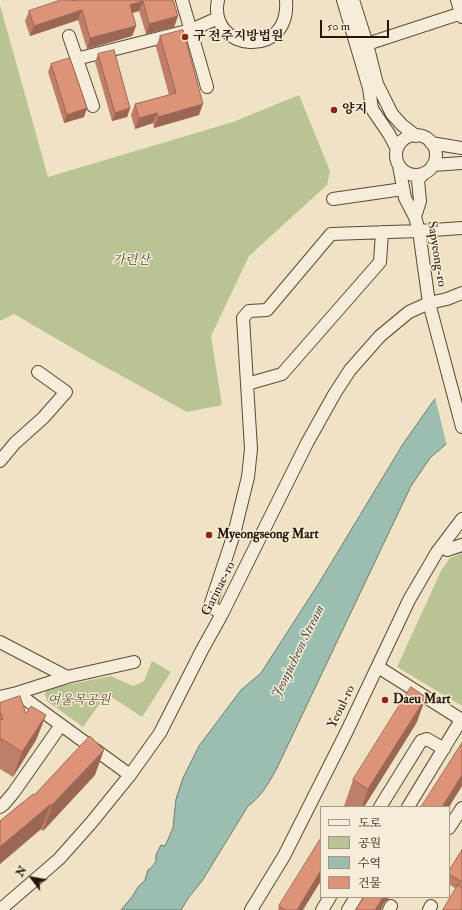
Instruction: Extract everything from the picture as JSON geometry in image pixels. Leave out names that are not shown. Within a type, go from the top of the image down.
[{"type":"street","points":[[182,0],[207,87]]},
{"type":"street","points":[[218,0],[216,6],[218,18],[222,26],[232,38],[243,42],[255,43],[270,38],[280,29],[285,21],[287,11],[286,0]]},
{"type":"street","name":"Sapyeong-ro","points":[[343,0],[369,88],[372,109],[397,149],[396,155],[405,198],[415,217],[419,231],[434,323],[462,427]]},
{"type":"street","points":[[354,0],[377,84],[392,114],[402,126],[416,136]]},
{"type":"street","points":[[367,44],[462,14],[457,0]]},
{"type":"street","points":[[76,59],[191,30],[218,18]]},
{"type":"street","points":[[69,36],[93,106]]},
{"type":"street","points":[[397,149],[404,139],[422,136],[431,143],[436,154],[428,169],[418,180],[420,201],[415,217]]},
{"type":"street","points":[[431,143],[462,148]]},
{"type":"street","points":[[399,166],[403,170],[413,175],[428,169],[462,163]]},
{"type":"street","points":[[333,199],[403,189]]},
{"type":"street","points":[[222,614],[210,606],[234,534],[248,477],[251,449],[242,318],[249,311],[267,310],[331,234],[462,228]]},
{"type":"street","points":[[247,384],[282,374],[380,262],[382,232]]},
{"type":"street","name":"Garinae-ro","points":[[0,910],[59,859],[91,824],[130,775],[160,733],[222,614],[307,443],[335,393],[350,370],[380,336],[409,312],[462,292]]},
{"type":"street","points":[[0,461],[15,443],[43,418],[66,392],[38,372]]},
{"type":"street","name":"Yeoul-ro","points":[[251,910],[284,856],[346,733],[410,600],[441,546],[462,519]]},
{"type":"street","points":[[441,546],[447,550],[462,545]]},
{"type":"street","points":[[0,642],[67,677]]},
{"type":"street","points":[[0,697],[67,677],[134,662]]},
{"type":"street","points":[[378,666],[462,720],[409,806]]},
{"type":"street","points":[[17,693],[130,775]]},
{"type":"street","points":[[0,807],[14,792],[61,725]]},
{"type":"street","points":[[381,806],[421,741],[427,739],[444,749]]},
{"type":"street","points":[[450,826],[462,808]]},
{"type":"street","points":[[322,910],[329,898]]},
{"type":"street","points":[[348,910],[355,898]]},
{"type":"green space","name":"가련산","points":[[0,5],[48,177],[233,122],[299,95],[330,171],[327,185],[249,256],[211,336],[222,405],[187,412],[91,359],[14,314],[0,321]]},
{"type":"green space","points":[[462,553],[462,706],[397,667],[441,571],[450,558]]},
{"type":"green space","name":"여울목공원","points":[[152,661],[171,672],[142,717],[107,694],[83,727],[47,701],[45,695],[46,689],[111,676],[133,686],[144,681]]},
{"type":"water","name":"Jeonjucheon Stream","points":[[462,377],[462,430],[430,458],[411,486],[276,770],[267,785],[257,799],[248,806],[202,881],[181,910],[121,910],[145,880],[148,870],[156,861],[156,855],[161,845],[165,846],[173,828],[176,799],[183,778],[199,746],[241,690],[261,673],[319,583],[403,444],[434,400]]},
{"type":"pier","points":[[462,375],[462,432],[447,446],[435,397]]},
{"type":"building","points":[[61,0],[173,0],[178,16],[149,24],[143,1],[130,5],[136,26],[90,38],[82,10],[34,26],[29,11]]},
{"type":"building","points":[[183,30],[203,104],[158,117],[157,113],[139,118],[135,104],[176,93],[160,36]]},
{"type":"building","points":[[114,50],[130,108],[115,113],[98,54]]},
{"type":"building","points":[[70,58],[87,108],[67,115],[51,64]]},
{"type":"building","points":[[411,687],[426,697],[368,789],[353,780]]},
{"type":"building","points":[[20,696],[26,714],[31,706],[46,715],[22,752],[2,739],[0,740],[0,720],[3,719],[0,712],[0,703]]},
{"type":"building","points":[[90,736],[104,750],[52,805],[51,804],[0,847],[0,821],[33,794],[34,795]]},
{"type":"building","points":[[462,743],[462,775],[443,806],[422,806]]},
{"type":"building","points":[[320,840],[320,872],[297,910],[285,910],[279,906]]},
{"type":"building","points":[[462,850],[462,882],[450,875],[450,869]]},
{"type":"building","points":[[458,885],[462,888],[462,910],[443,910]]},
{"type":"building","points":[[363,898],[382,898],[375,910],[356,910]]},
{"type":"place","name":"구 전주지방법원","points":[[185,37]]},
{"type":"place","name":"양지","points":[[334,110]]},
{"type":"place","name":"Myeongseong Mart","points":[[209,535]]},
{"type":"place","name":"Daeu Mart","points":[[385,700]]}]
